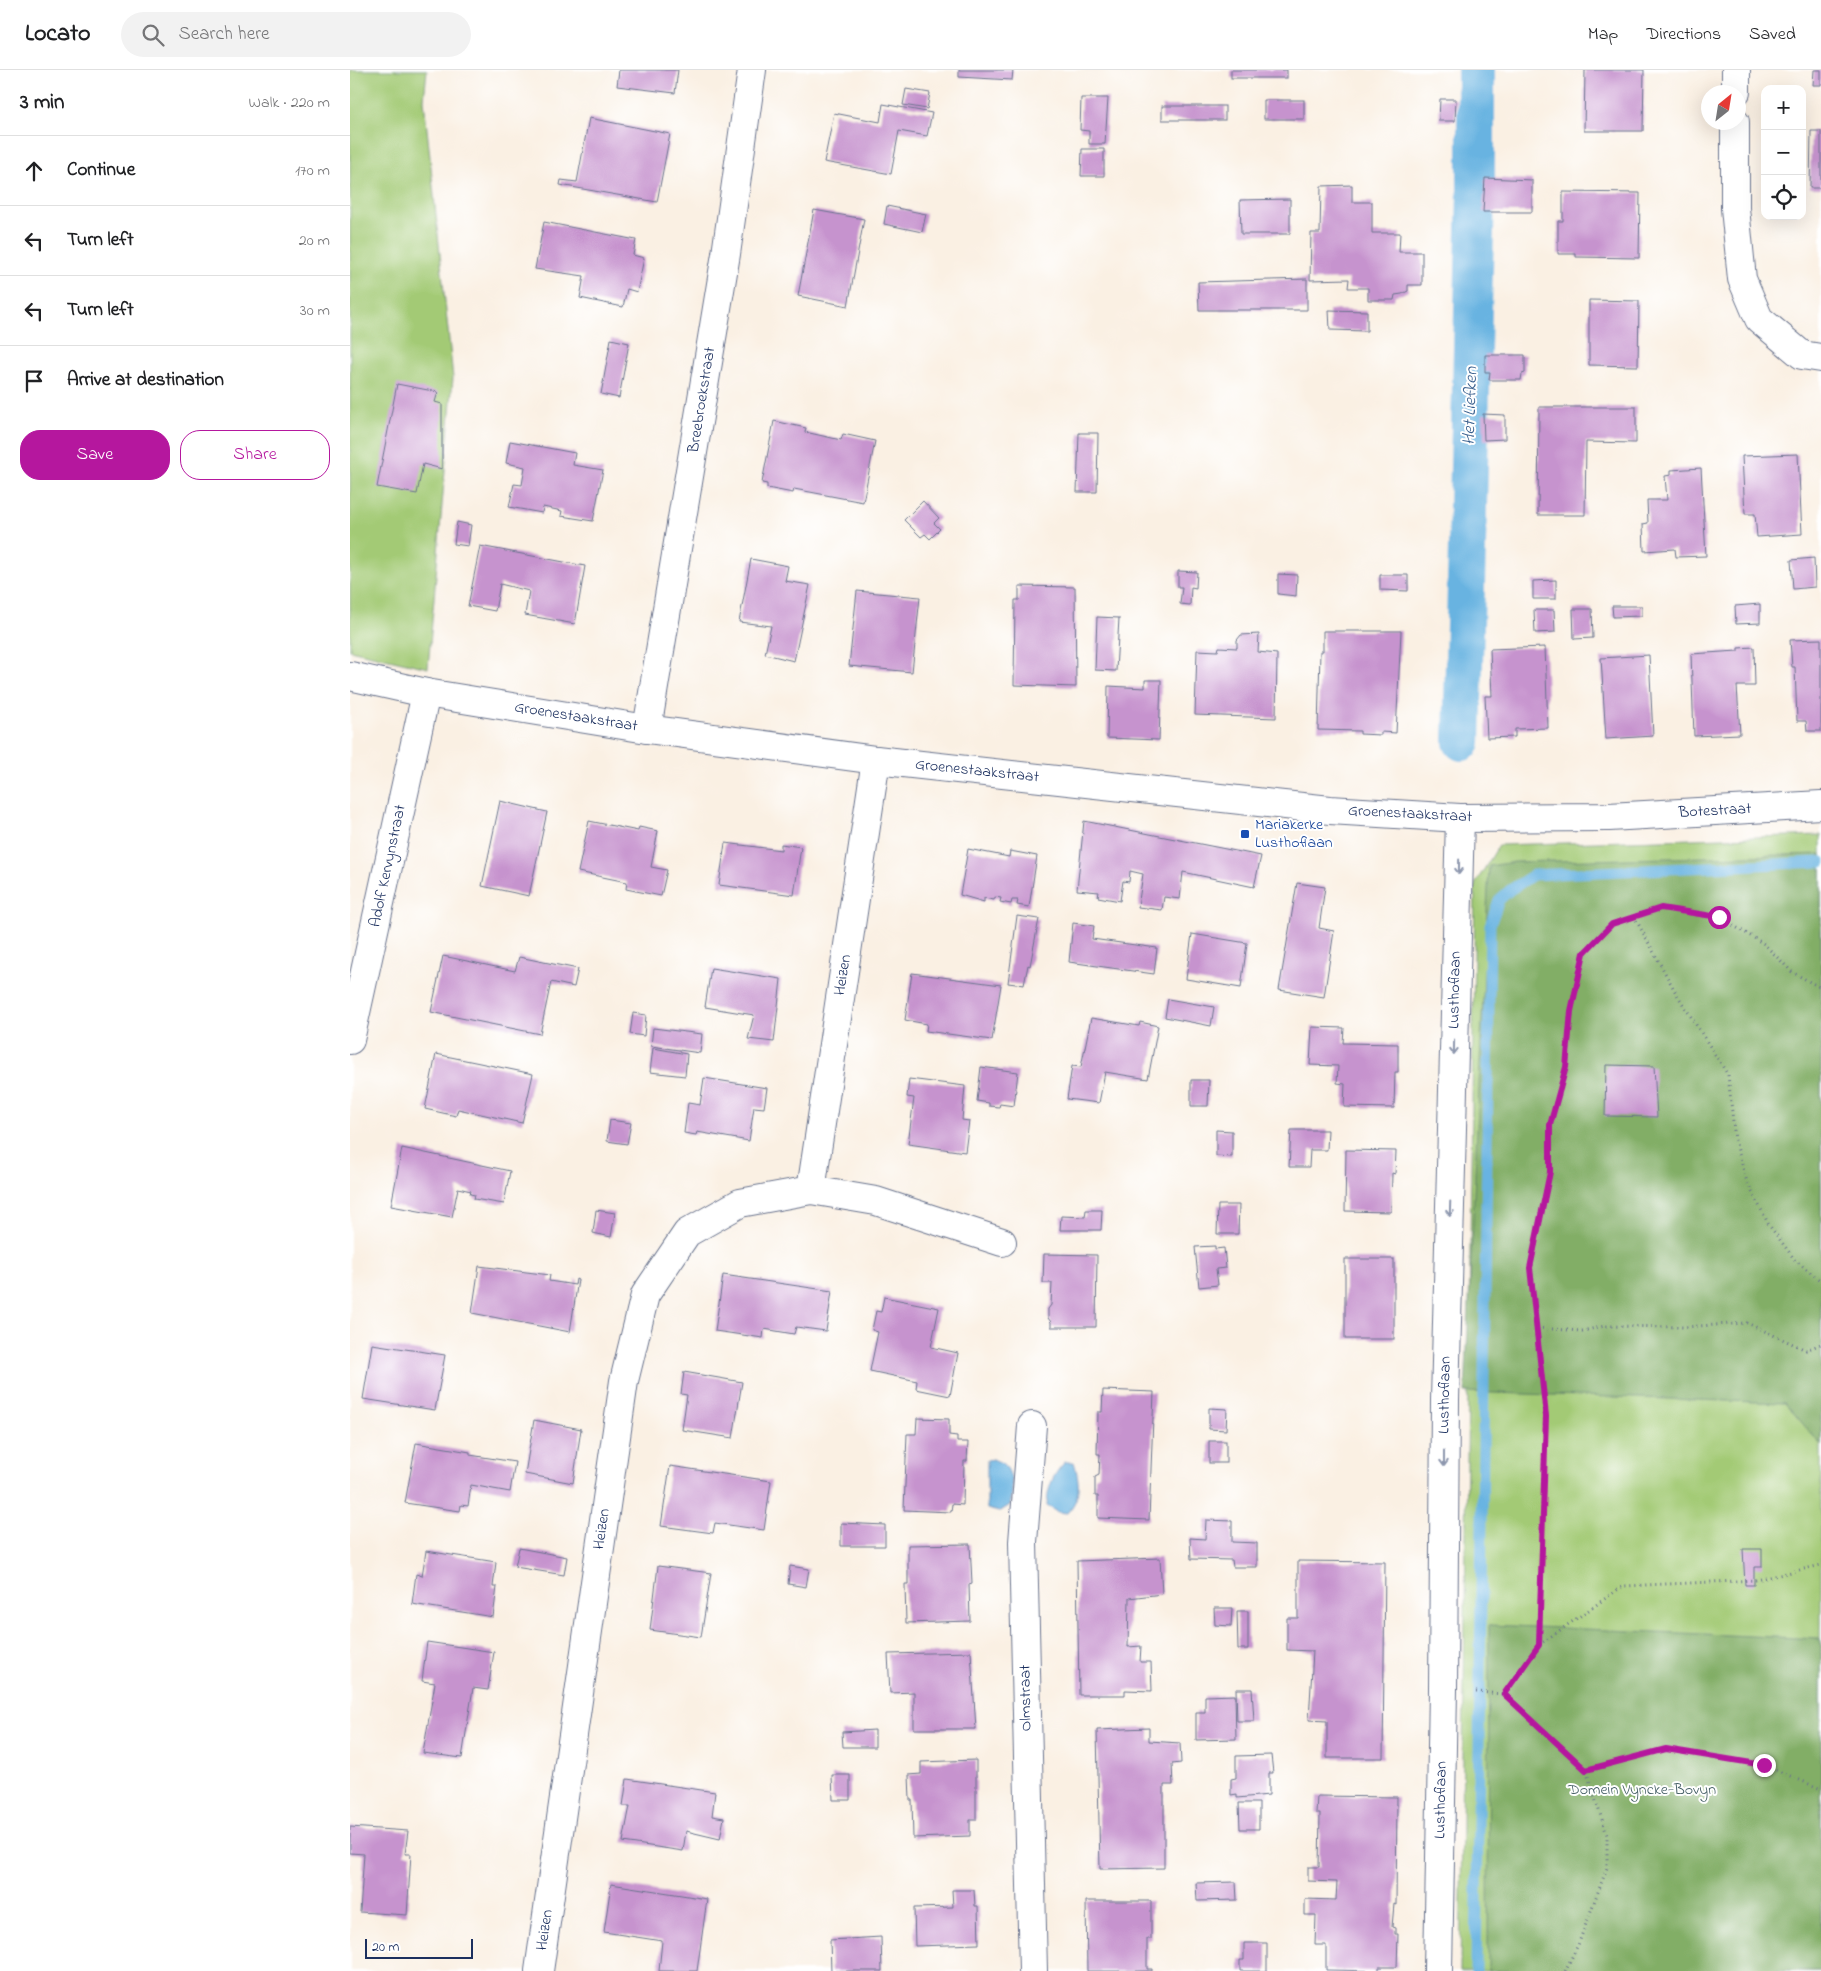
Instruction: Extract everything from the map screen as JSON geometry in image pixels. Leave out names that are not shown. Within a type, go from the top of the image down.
[{"type":"street","name":"Breebroekstraat","points":[[647,729],[722,274],[752,70]]},
{"type":"street","points":[[1736,70],[1736,85]]},
{"type":"street","points":[[1735,130],[1735,208],[1742,279],[1759,319],[1802,355],[1821,358]]},
{"type":"street","name":"Groenestaakstraat","points":[[350,676],[426,692],[647,729],[876,760],[1330,810],[1460,818],[1609,817]]},
{"type":"street","name":"Adolf Kervynstraat","points":[[350,1040],[426,692]]},
{"type":"street","name":"Heizen","points":[[811,1190],[876,760]]},
{"type":"street","name":"Botestraat","points":[[1609,817],[1821,805]]},
{"type":"street","name":"Lusthoflaan","points":[[1438,1971],[1445,1400],[1460,818]]},
{"type":"street","name":"Heizen","points":[[539,1971],[624,1381],[645,1294],[687,1234],[740,1203],[811,1190],[876,1202],[1002,1242]]},
{"type":"street","name":"Olmstraat","points":[[1032,1426],[1023,1542],[1033,1971]]},
{"type":"path","points":[[1539,1645],[1546,1416],[1530,1268],[1550,1172],[1550,1125],[1566,1067],[1571,1011],[1584,953],[1612,924],[1661,908],[1719,917],[1764,944],[1792,972],[1821,988]]},
{"type":"path","points":[[1634,916],[1676,993],[1728,1075],[1735,1140],[1747,1182],[1769,1225],[1796,1260],[1821,1281]]},
{"type":"path","points":[[1537,1328],[1582,1331],[1605,1326],[1683,1327],[1747,1323],[1806,1350],[1821,1344]]},
{"type":"path","points":[[1565,1971],[1578,1945],[1607,1868],[1607,1835],[1586,1770],[1504,1694],[1539,1645],[1623,1586],[1757,1580],[1821,1565]]},
{"type":"path","points":[[1586,1770],[1666,1749],[1764,1765],[1821,1789]]},
{"type":"green space","points":[[350,70],[427,70],[424,100],[453,378],[428,668],[350,650]]},
{"type":"green space","name":"Domein Vyncke-Bovyn","points":[[1821,835],[1821,1971],[1460,1971],[1475,884],[1499,845]]},
{"type":"green space","points":[[1821,854],[1821,1445],[1785,1403],[1465,1392],[1489,866],[1515,862]]},
{"type":"green space","points":[[1489,1625],[1821,1639],[1821,1971],[1488,1971]]},
{"type":"water","points":[[993,1459],[1002,1463],[1007,1469],[1012,1484],[1010,1505],[999,1512],[987,1509],[987,1460]]},
{"type":"water","points":[[1065,1462],[1074,1462],[1078,1483],[1075,1502],[1067,1513],[1058,1512],[1047,1506],[1052,1482]]},
{"type":"building","points":[[619,70],[678,70],[675,93],[617,86]]},
{"type":"building","points":[[959,70],[1013,70],[1012,80],[959,77]]},
{"type":"building","points":[[1231,70],[1287,70],[1287,78],[1231,78]]},
{"type":"building","points":[[1585,70],[1644,70],[1643,131],[1584,131]]},
{"type":"building","points":[[1814,70],[1821,70],[1821,85],[1813,85]]},
{"type":"building","points":[[906,89],[930,93],[927,109],[903,105]]},
{"type":"building","points":[[1081,98],[1108,98],[1105,144],[1089,144],[1089,131],[1080,130]]},
{"type":"building","points":[[1440,99],[1456,99],[1455,121],[1439,121]]},
{"type":"building","points":[[1264,100],[1304,100],[1304,119],[1264,119]]},
{"type":"building","points":[[883,104],[932,113],[927,136],[899,131],[891,174],[824,162],[834,113],[880,122]]},
{"type":"building","points":[[1162,106],[1225,106],[1225,120],[1162,120]]},
{"type":"building","points":[[589,118],[670,134],[657,202],[560,185],[561,180],[577,182]]},
{"type":"building","points":[[1811,131],[1821,131],[1821,188],[1810,188]]},
{"type":"building","points":[[1082,149],[1104,149],[1104,176],[1081,176]]},
{"type":"building","points":[[1485,178],[1532,180],[1532,212],[1483,212]]},
{"type":"building","points":[[1352,185],[1352,202],[1372,202],[1372,233],[1400,233],[1399,252],[1422,252],[1422,285],[1408,285],[1408,291],[1395,295],[1394,300],[1368,300],[1368,288],[1348,288],[1349,279],[1310,280],[1311,233],[1320,233],[1321,186]]},
{"type":"building","points":[[1563,192],[1640,193],[1639,258],[1576,257],[1576,254],[1558,254],[1558,221],[1563,221]]},
{"type":"building","points":[[1290,199],[1290,234],[1241,234],[1240,200]]},
{"type":"building","points":[[887,206],[926,214],[922,232],[884,224]]},
{"type":"building","points":[[814,210],[864,219],[848,306],[798,296]]},
{"type":"building","points":[[544,222],[636,240],[633,255],[644,258],[637,292],[627,289],[623,307],[580,298],[584,276],[535,269]]},
{"type":"building","points":[[1307,279],[1307,310],[1199,310],[1198,282]]},
{"type":"building","points":[[1589,300],[1639,301],[1638,366],[1589,365]]},
{"type":"building","points":[[1329,310],[1367,311],[1367,331],[1330,330]]},
{"type":"building","points":[[611,339],[629,343],[619,398],[601,394]]},
{"type":"building","points":[[1485,355],[1525,355],[1525,373],[1522,374],[1521,380],[1489,380],[1490,372],[1485,372]]},
{"type":"building","points":[[397,384],[438,392],[435,402],[442,404],[442,469],[423,464],[417,494],[377,487]]},
{"type":"building","points":[[1539,407],[1636,407],[1636,443],[1586,442],[1585,515],[1538,515]]},
{"type":"building","points":[[1483,414],[1505,415],[1505,439],[1484,440]]},
{"type":"building","points":[[774,421],[806,428],[805,432],[841,440],[843,434],[875,441],[863,502],[794,489],[793,493],[767,488],[767,484],[762,483]]},
{"type":"building","points":[[1079,433],[1098,433],[1097,492],[1077,492]]},
{"type":"building","points":[[510,441],[575,453],[573,465],[603,470],[593,521],[561,516],[562,511],[543,507],[542,513],[509,507],[514,484],[522,485],[525,467],[506,463]]},
{"type":"building","points":[[1798,454],[1802,534],[1757,537],[1755,514],[1745,514],[1742,456]]},
{"type":"building","points":[[1701,468],[1706,556],[1676,557],[1675,549],[1644,551],[1643,524],[1648,523],[1647,500],[1667,500],[1665,476],[1671,475],[1671,470]]},
{"type":"building","points":[[923,501],[939,518],[934,523],[940,529],[930,539],[925,534],[921,537],[904,520]]},
{"type":"building","points":[[457,522],[471,525],[468,546],[454,544]]},
{"type":"building","points":[[480,546],[585,566],[575,624],[525,615],[529,591],[500,584],[495,611],[468,606]]},
{"type":"building","points":[[1814,558],[1815,587],[1793,589],[1791,560]]},
{"type":"building","points":[[751,559],[788,566],[785,581],[810,585],[794,661],[765,654],[771,626],[739,622]]},
{"type":"building","points":[[1178,571],[1197,572],[1196,588],[1191,587],[1190,605],[1180,604],[1182,587],[1178,587]]},
{"type":"building","points":[[1278,574],[1297,575],[1296,596],[1278,594]]},
{"type":"building","points":[[1380,575],[1408,575],[1408,591],[1380,590]]},
{"type":"building","points":[[1556,580],[1556,599],[1533,599],[1533,581]]},
{"type":"building","points":[[1019,586],[1075,587],[1076,687],[1014,685],[1015,600],[1019,600]]},
{"type":"building","points":[[857,591],[920,597],[912,672],[849,666]]},
{"type":"building","points":[[1760,604],[1760,623],[1736,624],[1735,606]]},
{"type":"building","points":[[1612,606],[1642,606],[1642,616],[1613,617]]},
{"type":"building","points":[[1573,609],[1592,609],[1593,638],[1574,639]]},
{"type":"building","points":[[1534,610],[1554,610],[1555,632],[1535,633]]},
{"type":"building","points":[[1097,617],[1119,618],[1116,671],[1095,670]]},
{"type":"building","points":[[1323,631],[1401,631],[1396,733],[1381,732],[1381,735],[1360,734],[1360,731],[1318,730],[1320,651],[1323,651]]},
{"type":"building","points":[[1259,634],[1258,652],[1277,654],[1276,718],[1195,715],[1197,650],[1218,651],[1219,647],[1237,648],[1237,640],[1241,635]]},
{"type":"building","points":[[1821,639],[1821,731],[1807,731],[1806,721],[1797,721],[1795,667],[1792,667],[1790,640]]},
{"type":"building","points":[[1545,647],[1548,728],[1515,729],[1515,737],[1487,738],[1485,696],[1492,696],[1490,649]]},
{"type":"building","points":[[1754,647],[1755,686],[1737,686],[1740,734],[1694,736],[1691,654],[1738,651],[1738,648]]},
{"type":"building","points":[[1649,655],[1653,736],[1606,739],[1601,658]]},
{"type":"building","points":[[1145,680],[1161,680],[1159,740],[1107,738],[1108,686],[1145,688]]},
{"type":"building","points":[[500,801],[547,812],[529,896],[482,886]]},
{"type":"building","points":[[589,821],[638,831],[639,827],[658,831],[651,867],[667,870],[661,896],[626,889],[627,882],[578,872]]},
{"type":"building","points":[[1084,821],[1261,856],[1254,887],[1183,872],[1180,899],[1164,897],[1162,910],[1138,907],[1143,874],[1130,871],[1129,882],[1123,881],[1120,901],[1098,897],[1099,892],[1077,890]]},
{"type":"building","points":[[725,843],[781,850],[781,844],[801,847],[794,895],[719,885]]},
{"type":"building","points":[[968,849],[1009,857],[1010,851],[1037,856],[1029,907],[1017,905],[1018,900],[1012,900],[1011,904],[1000,902],[1001,898],[995,897],[994,900],[984,898],[984,902],[960,895]]},
{"type":"building","points":[[1297,883],[1325,887],[1319,928],[1334,931],[1324,997],[1279,990]]},
{"type":"building","points":[[1017,916],[1039,919],[1030,966],[1028,965],[1024,985],[1008,983]]},
{"type":"building","points":[[1073,923],[1094,926],[1092,939],[1157,948],[1154,974],[1069,962]]},
{"type":"building","points":[[1192,934],[1247,943],[1241,988],[1186,979]]},
{"type":"building","points":[[443,956],[515,971],[519,957],[578,969],[574,987],[551,982],[540,1034],[431,1012]]},
{"type":"building","points":[[711,968],[781,979],[774,1042],[748,1039],[754,1015],[705,1007]]},
{"type":"building","points":[[912,973],[1001,985],[992,1040],[926,1031],[927,1024],[905,1020]]},
{"type":"building","points":[[1168,999],[1214,1007],[1211,1026],[1165,1017]]},
{"type":"building","points":[[633,1013],[646,1015],[644,1036],[630,1034]]},
{"type":"building","points":[[1091,1018],[1139,1026],[1140,1022],[1158,1026],[1148,1079],[1105,1072],[1099,1103],[1067,1099],[1072,1066],[1081,1067]]},
{"type":"building","points":[[1312,1027],[1344,1028],[1343,1043],[1398,1044],[1398,1072],[1395,1072],[1394,1108],[1344,1107],[1345,1084],[1337,1083],[1338,1066],[1310,1065]]},
{"type":"building","points":[[653,1028],[702,1034],[700,1053],[651,1046]]},
{"type":"building","points":[[653,1048],[687,1054],[685,1076],[650,1072]]},
{"type":"building","points":[[436,1054],[533,1074],[522,1123],[458,1109],[456,1116],[425,1109]]},
{"type":"building","points":[[1606,1065],[1654,1066],[1657,1117],[1605,1116]]},
{"type":"building","points":[[981,1067],[1018,1072],[1014,1106],[1000,1104],[999,1107],[989,1106],[989,1103],[977,1101]]},
{"type":"building","points":[[704,1078],[767,1088],[764,1108],[754,1107],[749,1141],[697,1132],[696,1135],[684,1133],[688,1103],[700,1105]]},
{"type":"building","points":[[909,1079],[965,1086],[962,1120],[969,1121],[965,1152],[908,1144],[914,1098],[907,1097]]},
{"type":"building","points":[[1191,1080],[1209,1080],[1208,1106],[1191,1106]]},
{"type":"building","points":[[610,1120],[631,1123],[627,1144],[607,1141]]},
{"type":"building","points":[[1216,1130],[1232,1131],[1232,1157],[1216,1156]]},
{"type":"building","points":[[1291,1130],[1328,1130],[1327,1150],[1310,1150],[1309,1167],[1289,1167]]},
{"type":"building","points":[[402,1148],[510,1171],[504,1204],[474,1199],[475,1195],[470,1194],[471,1191],[458,1188],[452,1217],[391,1206]]},
{"type":"building","points":[[1346,1150],[1396,1151],[1395,1174],[1392,1173],[1391,1212],[1345,1211]]},
{"type":"building","points":[[1218,1205],[1239,1205],[1238,1234],[1217,1234]]},
{"type":"building","points":[[596,1210],[615,1213],[611,1237],[593,1233]]},
{"type":"building","points":[[1086,1210],[1102,1210],[1101,1230],[1060,1230],[1061,1216],[1085,1217]]},
{"type":"building","points":[[1215,1246],[1215,1249],[1224,1248],[1226,1268],[1216,1269],[1218,1285],[1199,1287],[1195,1247]]},
{"type":"building","points":[[1044,1254],[1097,1255],[1096,1327],[1051,1327],[1048,1309],[1051,1305],[1052,1283],[1043,1283]]},
{"type":"building","points":[[1345,1259],[1394,1259],[1394,1339],[1345,1339]]},
{"type":"building","points":[[479,1266],[550,1275],[549,1281],[575,1285],[576,1279],[578,1280],[570,1332],[472,1313]]},
{"type":"building","points":[[723,1275],[832,1291],[826,1331],[796,1327],[794,1334],[764,1329],[763,1338],[715,1331]]},
{"type":"building","points":[[884,1297],[939,1308],[931,1347],[958,1353],[950,1396],[916,1389],[917,1381],[870,1371],[878,1332],[872,1330],[876,1311],[881,1312]]},
{"type":"building","points":[[372,1344],[445,1355],[435,1410],[363,1399]]},
{"type":"building","points":[[684,1372],[742,1382],[733,1438],[682,1430],[687,1395],[681,1394]]},
{"type":"building","points":[[1103,1390],[1154,1392],[1149,1520],[1098,1518],[1098,1496],[1095,1496],[1095,1477],[1099,1475],[1100,1454],[1097,1454],[1098,1412],[1102,1412]]},
{"type":"building","points":[[1209,1408],[1227,1409],[1226,1430],[1209,1429]]},
{"type":"building","points":[[917,1418],[949,1419],[949,1435],[957,1436],[957,1442],[968,1442],[967,1461],[964,1461],[963,1505],[952,1504],[951,1512],[904,1510],[907,1434],[916,1434]]},
{"type":"building","points":[[534,1420],[581,1429],[573,1483],[525,1474]]},
{"type":"building","points":[[1209,1441],[1226,1441],[1226,1463],[1209,1463]]},
{"type":"building","points":[[416,1443],[470,1452],[470,1455],[515,1462],[510,1492],[471,1485],[468,1506],[461,1505],[460,1511],[405,1503]]},
{"type":"building","points":[[670,1466],[771,1481],[764,1530],[715,1523],[713,1533],[661,1526]]},
{"type":"building","points":[[1206,1520],[1232,1521],[1232,1542],[1257,1543],[1257,1567],[1233,1567],[1232,1560],[1191,1559],[1190,1538],[1205,1539]]},
{"type":"building","points":[[841,1523],[885,1525],[885,1546],[841,1546]]},
{"type":"building","points":[[970,1544],[972,1583],[969,1584],[970,1621],[906,1623],[905,1584],[908,1584],[908,1545]]},
{"type":"building","points":[[519,1548],[567,1557],[564,1575],[515,1567]]},
{"type":"building","points":[[1743,1549],[1762,1549],[1762,1567],[1754,1567],[1754,1585],[1745,1585]]},
{"type":"building","points":[[426,1551],[496,1562],[493,1587],[497,1587],[493,1617],[412,1604],[416,1574],[422,1576]]},
{"type":"building","points":[[1160,1558],[1162,1594],[1129,1598],[1128,1647],[1141,1646],[1140,1662],[1151,1662],[1152,1691],[1125,1690],[1125,1695],[1079,1695],[1077,1561]]},
{"type":"building","points":[[1298,1561],[1385,1562],[1383,1758],[1327,1758],[1327,1721],[1309,1720],[1313,1651],[1287,1650],[1287,1618],[1298,1618]]},
{"type":"building","points":[[658,1566],[711,1573],[701,1637],[650,1630]]},
{"type":"building","points":[[790,1566],[809,1569],[806,1587],[788,1584]]},
{"type":"building","points":[[1214,1608],[1232,1608],[1231,1626],[1215,1625]]},
{"type":"building","points":[[1237,1611],[1248,1611],[1248,1649],[1238,1649]]},
{"type":"building","points":[[427,1642],[494,1652],[488,1690],[473,1688],[462,1758],[423,1753],[435,1683],[422,1681]]},
{"type":"building","points":[[971,1652],[976,1729],[914,1729],[914,1692],[890,1693],[888,1654]]},
{"type":"building","points":[[1236,1689],[1252,1689],[1254,1721],[1237,1721]]},
{"type":"building","points":[[1235,1695],[1236,1739],[1196,1740],[1196,1712],[1205,1712],[1205,1696]]},
{"type":"building","points":[[1149,1728],[1149,1741],[1180,1743],[1181,1763],[1172,1764],[1173,1785],[1164,1785],[1164,1868],[1100,1869],[1097,1730]]},
{"type":"building","points":[[875,1730],[875,1747],[843,1747],[842,1732]]},
{"type":"building","points":[[1271,1755],[1273,1773],[1269,1773],[1269,1795],[1237,1798],[1237,1794],[1231,1795],[1231,1779],[1236,1778],[1236,1756]]},
{"type":"building","points":[[976,1760],[976,1820],[970,1820],[970,1836],[913,1838],[909,1775],[921,1774],[921,1762]]},
{"type":"building","points":[[832,1775],[850,1775],[850,1800],[833,1800]]},
{"type":"building","points":[[627,1779],[715,1792],[712,1816],[724,1818],[720,1839],[686,1831],[683,1851],[623,1842],[630,1806],[623,1806]]},
{"type":"building","points":[[1317,1796],[1397,1797],[1396,1905],[1394,1904],[1392,1927],[1395,1928],[1395,1934],[1398,1934],[1397,1967],[1379,1967],[1379,1971],[1326,1970],[1326,1945],[1315,1945],[1316,1915],[1305,1915],[1305,1899],[1336,1900],[1337,1882],[1308,1881],[1308,1867],[1319,1867],[1320,1813],[1316,1813]]},
{"type":"building","points":[[1239,1803],[1259,1803],[1259,1829],[1240,1829]]},
{"type":"building","points":[[350,1827],[408,1831],[405,1854],[411,1854],[407,1915],[360,1912],[364,1854],[350,1853]]},
{"type":"building","points":[[1236,1882],[1237,1900],[1197,1901],[1196,1883]]},
{"type":"building","points":[[611,1884],[707,1899],[697,1971],[659,1971],[662,1941],[604,1932]]},
{"type":"building","points":[[952,1890],[974,1890],[975,1906],[978,1906],[979,1944],[915,1946],[914,1908],[953,1907]]},
{"type":"building","points":[[1086,1901],[1151,1901],[1151,1939],[1147,1939],[1147,1969],[1152,1969],[1152,1971],[1087,1971]]},
{"type":"building","points":[[881,1937],[882,1971],[831,1971],[830,1940]]},
{"type":"building","points":[[1244,1943],[1267,1943],[1267,1971],[1240,1971],[1240,1960],[1244,1960]]},
{"type":"waterway","name":"Het Liefken","points":[[1462,742],[1476,192],[1476,70]]},
{"type":"waterway","points":[[1476,1971],[1490,925],[1499,900],[1510,890],[1533,875],[1821,862]]},
{"type":"place","name":"Mariakerke Lusthoflaan","points":[[1245,834]]},
{"type":"route","points":[[1719,917],[1661,908],[1612,924],[1584,953],[1571,1011],[1566,1067],[1550,1125],[1550,1172],[1530,1268],[1546,1416],[1539,1645],[1504,1694],[1586,1770],[1666,1749],[1764,1765]]}]
